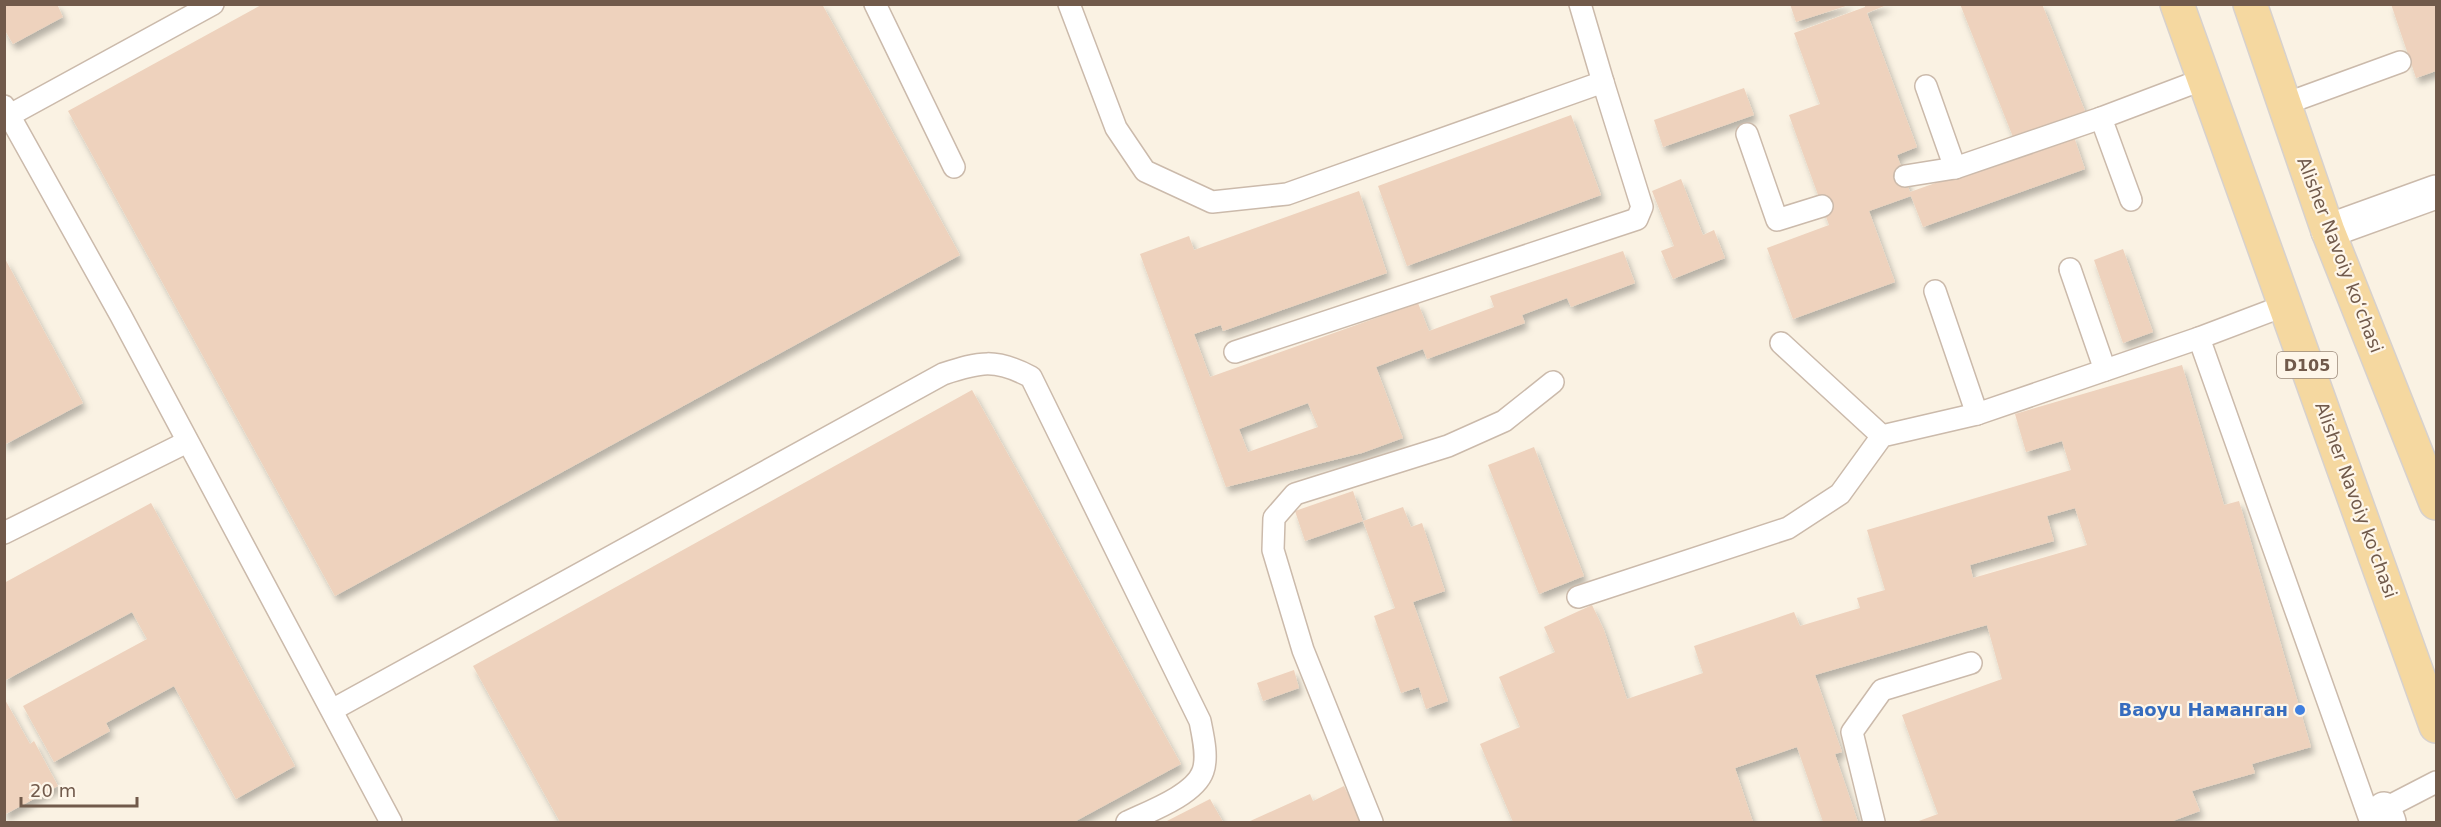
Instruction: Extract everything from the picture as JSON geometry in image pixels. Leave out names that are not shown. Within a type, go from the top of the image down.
[{"type":"main road","name":"Alisher Navoiy ko'chasi","points":[[2177,4],[2436,726]]},
{"type":"main road","name":"Alisher Navoiy koʻchasi","points":[[2250,4],[2328,231],[2436,503]]},
{"type":"street","points":[[2328,231],[2436,192]]},
{"type":"lane","points":[[213,4],[7,111],[391,822]]},
{"type":"lane","points":[[875,4],[954,167]]},
{"type":"lane","points":[[1070,4],[1116,128],[1145,171],[1212,202],[1287,194],[1603,82]]},
{"type":"lane","points":[[1235,352],[1637,219],[1642,207],[1580,4]]},
{"type":"lane","points":[[2284,104],[2400,62]]},
{"type":"lane","points":[[1905,176],[1955,168],[2101,118],[2204,78]]},
{"type":"lane","points":[[1926,86],[1955,168]]},
{"type":"lane","points":[[2101,118],[2131,200]]},
{"type":"lane","points":[[1747,134],[1777,220],[1822,206]]},
{"type":"lane","points":[[2070,269],[2105,370]]},
{"type":"lane","points":[[1935,291],[1977,414]]},
{"type":"lane","points":[[1578,597],[1788,528],[1840,494],[1882,436],[1977,414],[2199,338],[2286,305]]},
{"type":"lane","points":[[2199,338],[2375,818],[2436,782]]},
{"type":"lane","points":[[1782,343],[1882,436]]},
{"type":"lane","points":[[332,710],[943,374],[974,364],[1007,364],[1031,377],[1200,721],[1204,746],[1203,772],[1185,793],[1127,822]]},
{"type":"lane","points":[[1371,822],[1303,650],[1273,550],[1274,518],[1294,494],[1448,446],[1504,422],[1553,382]]},
{"type":"lane","points":[[4,532],[187,442]]},
{"type":"lane","points":[[1874,822],[1852,732],[1882,690],[1971,663]]},
{"type":"building","points":[[4,4],[57,4],[63,17],[13,44],[4,29]]},
{"type":"building","points":[[263,4],[822,4],[960,255],[335,596],[68,111]]},
{"type":"building","points":[[1790,4],[1849,4],[1849,5],[1796,22]]},
{"type":"building","points":[[1865,4],[1889,4],[1867,13],[1917,147],[1897,155],[1910,192],[2073,134],[2085,169],[1923,227],[1911,196],[1869,211],[1895,282],[1793,319],[1767,248],[1829,225],[1789,115],[1820,104],[1794,33],[1865,7]]},
{"type":"building","points":[[1960,4],[2042,4],[2087,116],[2015,142]]},
{"type":"building","points":[[2391,4],[2436,4],[2436,71],[2416,78]]},
{"type":"building","points":[[1744,88],[1754,115],[1663,147],[1654,120]]},
{"type":"building","points":[[1571,115],[1601,195],[1407,266],[1378,186]]},
{"type":"building","points":[[1681,179],[1703,235],[1714,230],[1725,258],[1673,279],[1661,251],[1674,246],[1652,191]]},
{"type":"building","points":[[1359,191],[1387,273],[1223,331],[1221,325],[1194,334],[1210,377],[1418,303],[1429,331],[1494,307],[1490,296],[1623,251],[1635,283],[1571,307],[1567,298],[1522,315],[1525,323],[1427,359],[1423,349],[1376,367],[1403,438],[1362,453],[1226,487],[1140,254],[1189,236],[1194,250]],"holes":[[[1308,403],[1318,427],[1248,452],[1239,429]]]},
{"type":"building","points":[[2123,249],[2153,332],[2123,343],[2094,260]]},
{"type":"building","points":[[4,257],[83,403],[4,445]]},
{"type":"building","points":[[2182,365],[2224,505],[2239,501],[2311,747],[2252,764],[2255,773],[2192,791],[2200,811],[2170,822],[1916,822],[1938,814],[1902,715],[2002,679],[1987,625],[1815,675],[1842,752],[1835,754],[1858,822],[1823,822],[1797,747],[1735,768],[1753,822],[1513,822],[1480,744],[1520,727],[1499,677],[1555,652],[1544,627],[1592,605],[1604,630],[1627,699],[1703,673],[1694,646],[1794,612],[1800,626],[1860,608],[1857,598],[1885,590],[1867,530],[2071,470],[2062,441],[2026,452],[2015,414]],"holes":[[[2075,508],[2087,545],[1973,578],[1970,565],[2054,541],[2047,516]]]},
{"type":"building","points":[[972,390],[1181,764],[1074,822],[560,822],[473,666]]},
{"type":"building","points":[[1534,447],[1584,576],[1539,594],[1488,465]]},
{"type":"building","points":[[1353,491],[1363,521],[1305,541],[1295,511]]},
{"type":"building","points":[[151,503],[295,766],[236,799],[174,686],[106,723],[110,731],[54,762],[23,706],[147,639],[132,612],[4,681],[4,583]]},
{"type":"building","points":[[1403,507],[1411,527],[1422,523],[1445,591],[1413,602],[1448,701],[1426,709],[1419,687],[1401,693],[1374,616],[1395,608],[1363,521]]},
{"type":"building","points":[[1294,670],[1299,688],[1263,701],[1257,683]]},
{"type":"building","points":[[4,698],[30,744],[34,741],[58,786],[4,815]]},
{"type":"building","points":[[1344,786],[1361,822],[1248,822],[1310,794],[1313,801]]},
{"type":"building","points":[[1210,799],[1223,822],[1165,822]]},
{"type":"place","name":"Baoyu Наманган","points":[[2300,710]]}]
